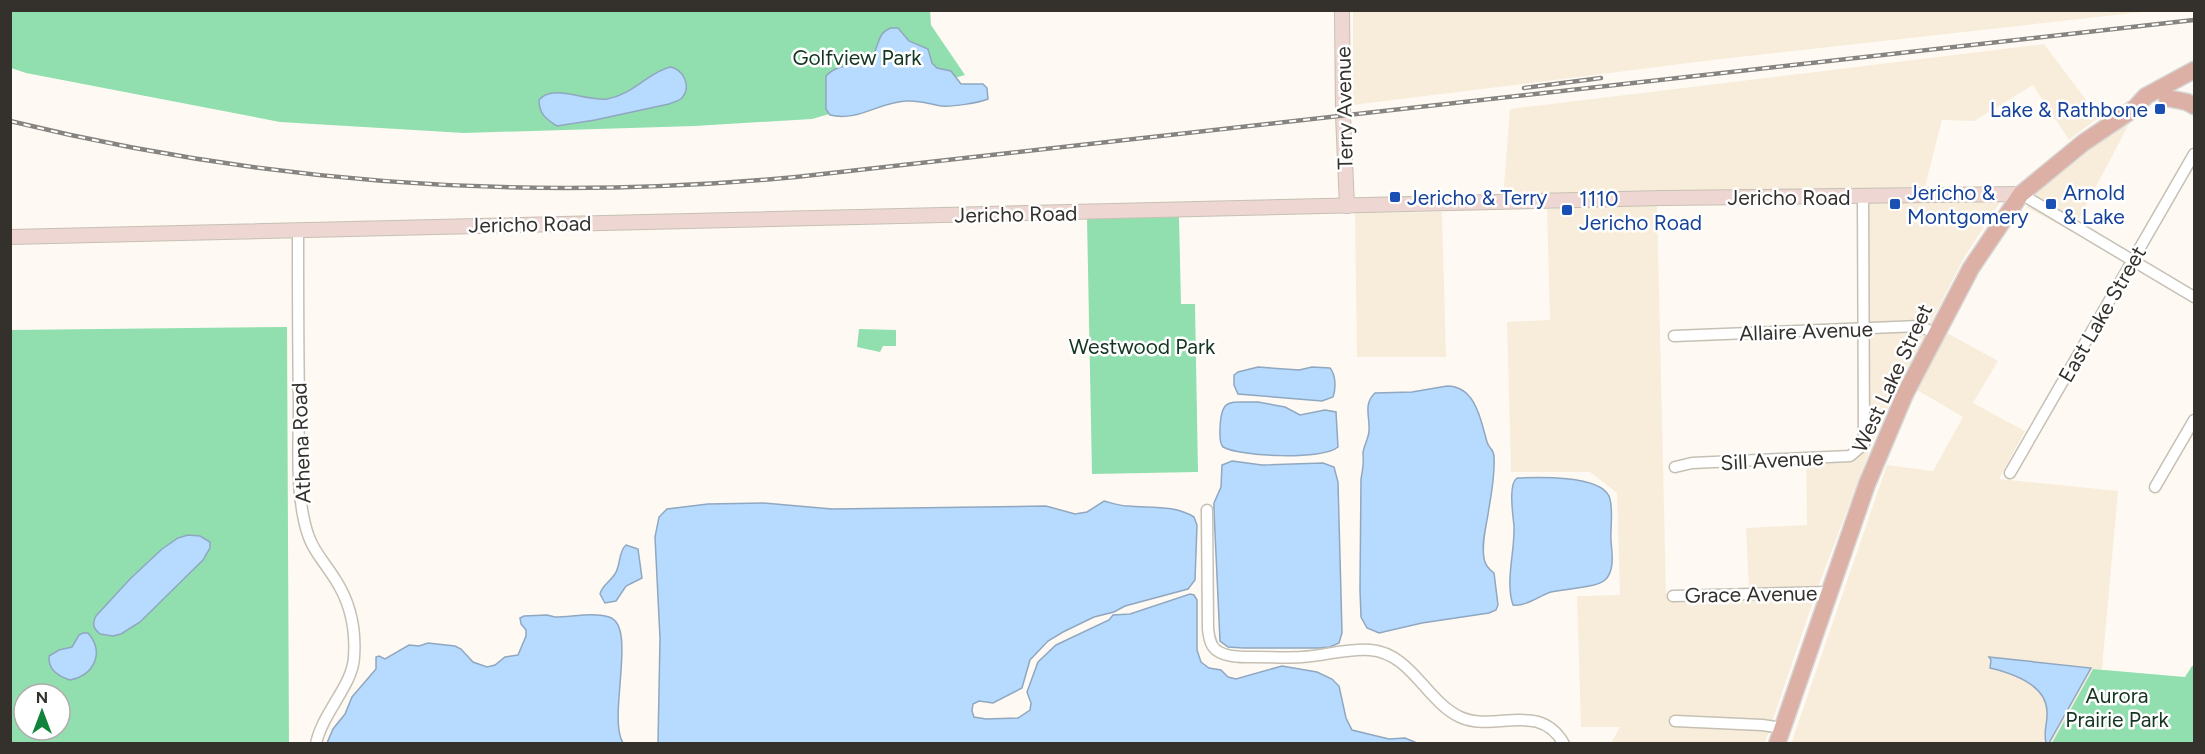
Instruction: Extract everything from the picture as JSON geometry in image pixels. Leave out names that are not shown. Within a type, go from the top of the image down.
[{"type":"main road","name":"Terry Avenue","points":[[1342,10],[1347,206]]},
{"type":"main road","name":"West Lake Street","points":[[1780,736],[1867,484],[1903,399],[1971,268],[2021,194],[2083,143],[2135,108],[2146,96],[2194,70]]},
{"type":"main road","name":"West Lake Street","points":[[2135,108],[2149,107],[2194,83]]},
{"type":"main road","points":[[2167,98],[2187,102],[2194,106]]},
{"type":"main road","name":"Jericho Road","points":[[10,237],[1663,198],[2021,194]]},
{"type":"street","name":"East Lake Street","points":[[2010,473],[2194,154]]},
{"type":"street","points":[[2021,194],[2194,297]]},
{"type":"street","points":[[1863,197],[1864,444],[1880,453]]},
{"type":"street","name":"Athena Road","points":[[298,230],[300,494],[309,541],[334,578],[348,606],[353,626],[354,646],[351,672],[324,721],[316,744]]},
{"type":"street","name":"Allaire Avenue","points":[[1674,336],[1920,326],[1936,334]]},
{"type":"street","points":[[2155,487],[2194,420]]},
{"type":"street","name":"Sill Avenue","points":[[1675,467],[1692,463],[1850,456],[1864,444]]},
{"type":"street","points":[[1207,510],[1208,629],[1209,640],[1217,650],[1224,654],[1243,657],[1302,657],[1368,650],[1382,652],[1401,663],[1449,710],[1460,717],[1491,722],[1518,719],[1542,723],[1556,731],[1564,744]]},
{"type":"street","name":"Grace Avenue","points":[[1673,596],[1828,592]]},
{"type":"street","points":[[1675,721],[1762,725],[1780,736]]},
{"type":"shaded area","points":[[1353,10],[2152,11],[1721,59],[1353,105]]},
{"type":"shaded area","points":[[2044,44],[2099,117],[2069,140],[2033,85],[1974,121],[1942,120],[1925,187],[1503,198],[1510,109]]},
{"type":"shaded area","points":[[2129,124],[2072,232],[2026,207],[2043,184],[2074,159]]},
{"type":"shaded area","points":[[2003,197],[1965,256],[1898,386],[1873,441],[1868,435],[1866,199]]},
{"type":"shaded area","points":[[1657,202],[1666,594],[1749,591],[1746,528],[1807,525],[1806,454],[1869,452],[1817,590],[1765,743],[1611,743],[1620,727],[1581,727],[1577,596],[1620,595],[1617,493],[1590,472],[1511,472],[1507,322],[1550,320],[1547,209]]},
{"type":"shaded area","points":[[1442,212],[1446,357],[1357,357],[1355,213]]},
{"type":"shaded area","points":[[1947,333],[1998,361],[1973,403],[2025,431],[1999,479],[2118,491],[2102,669],[2093,669],[2052,743],[1791,744],[1887,465],[1933,471],[1963,417],[1917,390]]},
{"type":"green space","name":"Golfview Park","points":[[930,10],[931,25],[965,75],[812,119],[695,126],[464,133],[280,122],[26,73],[11,68],[11,11]]},
{"type":"green space","name":"Westwood Park","points":[[1179,217],[1181,304],[1195,304],[1198,472],[1092,474],[1087,218]]},
{"type":"green space","points":[[287,327],[289,743],[11,743],[10,330]]},
{"type":"green space","points":[[859,329],[896,330],[896,346],[883,346],[880,352],[857,347]]},
{"type":"green space","name":"Aurora Prairie Park","points":[[2194,666],[2194,743],[2052,743],[2093,669],[2185,677]]},
{"type":"water","points":[[891,28],[898,28],[909,41],[928,49],[932,63],[937,68],[951,71],[961,84],[983,84],[987,88],[988,99],[946,106],[920,102],[896,102],[850,116],[830,115],[826,109],[826,76],[838,68],[866,61],[876,50],[880,37]]},
{"type":"water","points":[[670,67],[679,71],[685,79],[686,88],[682,98],[669,104],[557,126],[546,118],[540,109],[539,100],[545,95],[561,93],[607,99],[625,93],[654,74]]},
{"type":"water","points":[[1258,367],[1299,370],[1312,367],[1330,368],[1335,382],[1333,397],[1322,401],[1238,394],[1234,385],[1234,375]]},
{"type":"water","points":[[1447,386],[1465,392],[1471,398],[1494,454],[1493,482],[1483,552],[1486,565],[1494,573],[1498,605],[1496,610],[1489,613],[1422,623],[1379,633],[1367,628],[1361,617],[1361,479],[1363,451],[1369,433],[1369,402],[1375,393],[1412,392]]},
{"type":"water","points":[[1234,402],[1258,402],[1285,407],[1300,415],[1325,410],[1336,412],[1338,447],[1316,454],[1282,456],[1246,453],[1223,447],[1220,441],[1220,429],[1222,411],[1225,406]]},
{"type":"water","points":[[1232,461],[1262,465],[1323,463],[1334,467],[1338,482],[1342,633],[1339,643],[1319,648],[1243,648],[1228,647],[1220,641],[1214,503],[1221,487],[1222,465]]},
{"type":"water","points":[[1517,478],[1567,479],[1593,484],[1603,489],[1609,496],[1612,512],[1612,562],[1605,580],[1587,587],[1551,592],[1527,603],[1513,605],[1510,586],[1514,536],[1512,493],[1514,481]]},
{"type":"water","points":[[1104,501],[1125,506],[1171,509],[1194,517],[1197,525],[1195,580],[1188,589],[1094,617],[1048,641],[1030,660],[1022,688],[993,703],[979,701],[973,704],[974,717],[1018,718],[1030,710],[1031,703],[1027,692],[1038,662],[1056,645],[1109,620],[1113,615],[1130,614],[1190,594],[1194,595],[1197,600],[1197,650],[1201,662],[1209,668],[1221,670],[1228,677],[1236,679],[1282,666],[1317,672],[1332,679],[1339,686],[1346,718],[1352,730],[1389,739],[1405,738],[1417,743],[658,743],[660,638],[655,537],[659,517],[667,509],[708,504],[764,503],[832,509],[1046,506],[1075,514],[1087,512]]},
{"type":"water","points":[[188,535],[200,536],[210,542],[210,548],[203,560],[140,622],[121,634],[113,636],[100,634],[94,626],[96,616],[162,549],[178,538]]},
{"type":"water","points":[[626,545],[638,549],[642,578],[626,586],[616,601],[605,603],[600,594],[601,591],[615,574]]},
{"type":"water","points":[[547,615],[555,617],[602,616],[609,617],[617,624],[621,637],[622,654],[618,714],[619,731],[623,743],[327,743],[333,729],[345,714],[352,697],[376,669],[376,657],[385,659],[409,645],[419,646],[428,643],[455,646],[473,662],[487,667],[495,665],[505,657],[518,655],[526,636],[526,630],[520,618]]},
{"type":"water","points":[[88,633],[93,641],[96,655],[91,668],[70,680],[55,672],[50,665],[49,656],[59,650],[72,647],[79,635]]},
{"type":"water","points":[[1989,657],[2091,668],[2049,743],[2046,743],[2045,738],[2047,711],[2041,694],[2026,681],[1990,668]]},
{"type":"railway","points":[[10,121],[107,143],[204,160],[302,173],[400,182],[499,187],[598,188],[697,184],[796,177],[2194,20]]},
{"type":"railway","points":[[1524,88],[1601,78]]},
{"type":"place","name":"Lake & Rathbone","points":[[2160,109]]},
{"type":"place","name":"Jericho & Terry","points":[[1395,197]]},
{"type":"place","name":"Jericho & Montgomery","points":[[1895,204]]},
{"type":"place","name":"Arnold & Lake","points":[[2051,204]]},
{"type":"place","name":"1110 Jericho Road","points":[[1567,210]]}]
